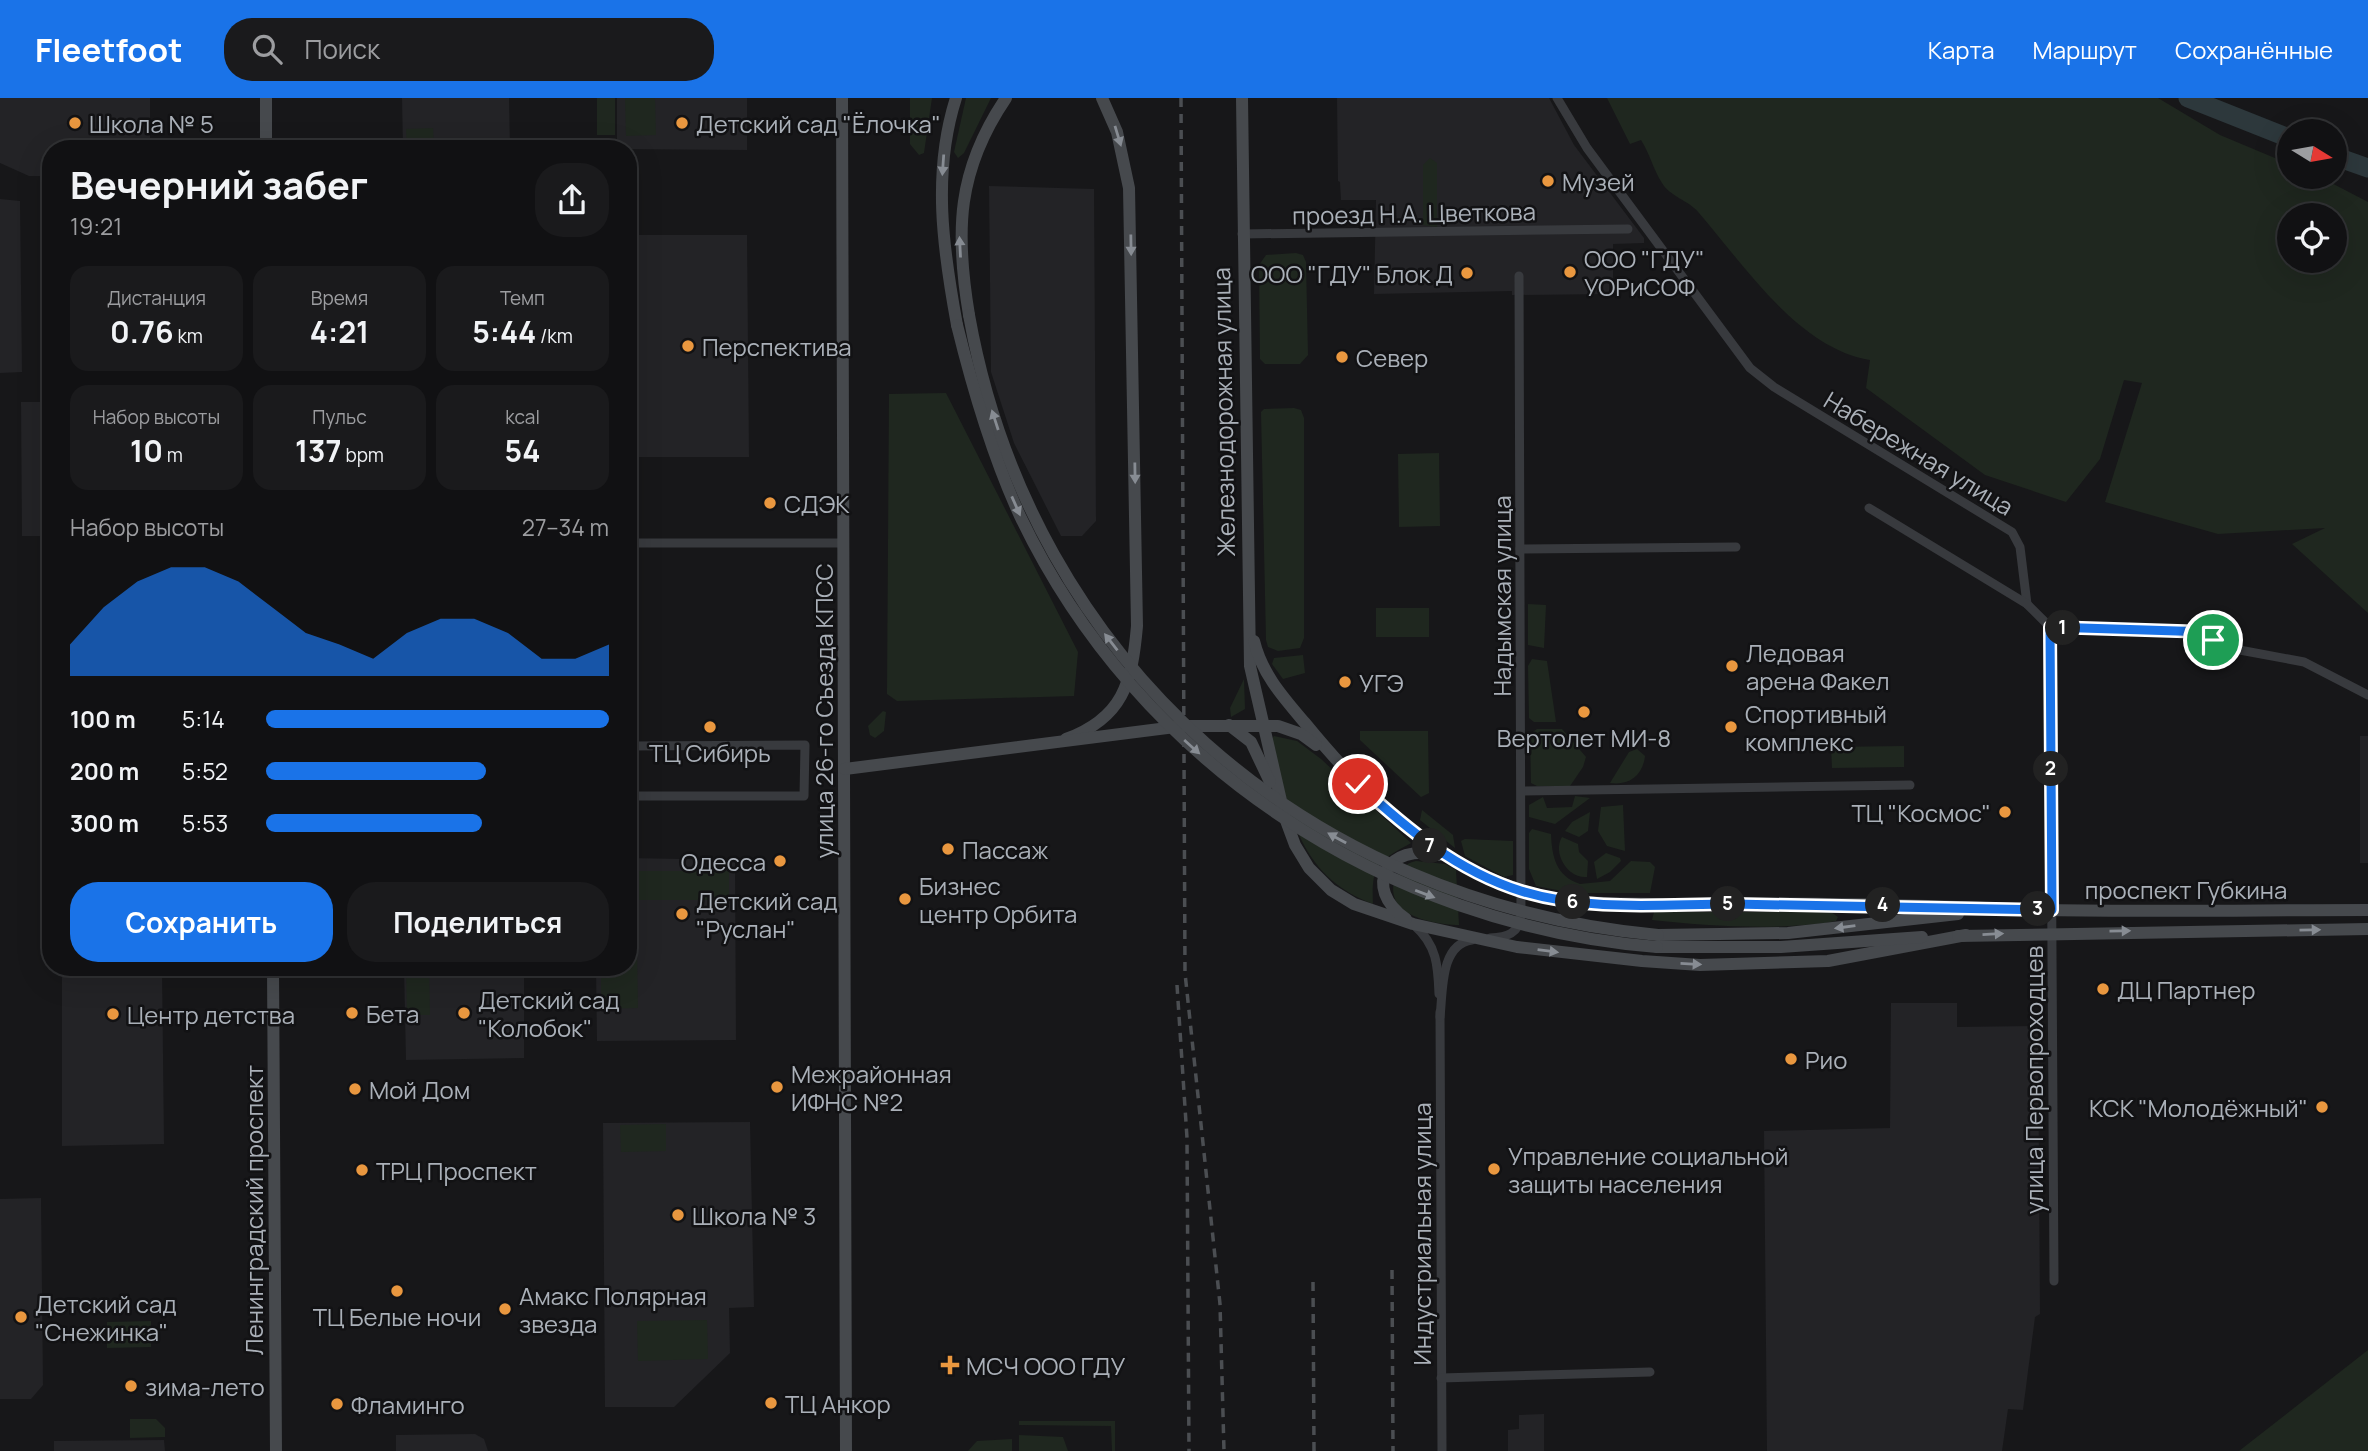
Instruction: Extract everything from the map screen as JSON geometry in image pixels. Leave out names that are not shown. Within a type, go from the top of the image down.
[{"type":"main road","points":[[266,98],[266,140]]},
{"type":"main road","name":"улица 26-го Съезда КПСС","points":[[842,98],[846,1451]]},
{"type":"main road","points":[[956,98],[945,144],[942,188],[944,249],[957,325],[993,452],[1040,554],[1067,601],[1111,661],[1189,745],[1247,793],[1314,839],[1409,888],[1458,906],[1531,927],[1594,940],[1657,941],[1788,933],[2011,909]]},
{"type":"main road","points":[[1006,98],[977,150],[963,192],[961,253],[976,355],[1004,448],[1045,538],[1097,624],[1191,729],[1286,807],[1393,867],[1461,894],[1535,915],[1657,941]]},
{"type":"main road","points":[[1066,739],[1102,722],[1116,705],[1132,664],[1137,626],[1129,188],[1117,132],[1102,98]]},
{"type":"main road","name":"Железнодорожная улица","points":[[1242,98],[1248,617],[1251,678],[1263,724]]},
{"type":"main road","points":[[1248,617],[1266,674],[1335,760]]},
{"type":"main road","points":[[1226,724],[1237,728],[1251,742],[1285,818]]},
{"type":"main road","points":[[845,769],[1154,728],[1226,724],[1263,724],[1301,734],[1335,760]]},
{"type":"main road","name":"проспект Губкина","points":[[1263,724],[1285,818],[1302,858],[1331,890],[1366,908],[1413,924],[1479,939],[1642,961],[1735,964],[1842,959],[1966,935]]},
{"type":"main road","name":"проспект Губкина","points":[[1335,760],[1394,817],[1449,858],[1522,891],[1552,898],[1602,904],[1828,904],[2052,910],[2368,910]]},
{"type":"main road","points":[[1413,924],[1388,902],[1383,886],[1387,868],[1393,859],[1414,851],[1449,858]]},
{"type":"main road","name":"проспект Губкина","points":[[1657,941],[1781,947],[2052,932],[2368,929]]},
{"type":"main road","name":"Ленинградский проспект","points":[[273,976],[276,1451]]},
{"type":"street","name":"Набережная улица","points":[[1557,98],[1587,148],[1749,368],[1774,387],[2012,532],[2020,547],[2027,604]]},
{"type":"street","name":"проезд Н.А. Цветкова","points":[[1242,234],[1628,229]]},
{"type":"street","name":"Надымская улица","points":[[1479,939],[1508,936],[1516,931],[1520,922],[1522,891],[1519,276]]},
{"type":"street","points":[[1868,508],[2027,604],[2050,627],[2209,632],[2218,646],[2304,662],[2368,695]]},
{"type":"street","points":[[637,543],[844,543]]},
{"type":"street","points":[[1520,549],[1735,547]]},
{"type":"street","name":"улица Первопроходцев","points":[[2050,627],[2054,1281]]},
{"type":"street","points":[[637,746],[805,744],[804,796],[637,796]]},
{"type":"street","points":[[1522,791],[1910,785]]},
{"type":"street","name":"Индустриальная улица","points":[[1413,924],[1428,938],[1436,957],[1440,1017],[1442,1451]]},
{"type":"street","name":"Индустриальная улица","points":[[1440,1017],[1450,953],[1458,943],[1479,939]]},
{"type":"street","points":[[1441,1378],[1650,1372]]},
{"type":"shaded area","name":"Школа № 5","points":[[0,98],[150,98],[150,140],[42,140],[42,176],[29,176],[0,163]]},
{"type":"shaded area","points":[[402,98],[509,98],[510,140],[403,140]]},
{"type":"shaded area","points":[[597,98],[615,98],[615,135],[597,135]]},
{"type":"shaded area","name":"Детский сад \"Ёлочка\"","points":[[617,98],[747,98],[747,150],[637,149],[637,140],[617,140]]},
{"type":"shaded area","points":[[625,98],[655,98],[656,135],[626,136]]},
{"type":"shaded area","points":[[910,98],[932,98],[924,153],[919,155],[910,144]]},
{"type":"shaded area","points":[[966,98],[991,98],[964,153],[958,158],[954,152]]},
{"type":"shaded area","points":[[1337,98],[1549,98],[1574,145],[1644,238],[1644,243],[1613,244],[1613,279],[1609,279],[1609,294],[1512,295],[1512,291],[1374,294],[1376,200],[1341,200],[1338,181]]},
{"type":"shaded area","points":[[1607,98],[2158,98],[2220,135],[2277,159],[2277,189],[2343,189],[2368,202],[2368,613],[2292,544],[2325,528],[2218,534],[2105,502],[2142,383],[2124,380],[2100,459],[2066,502],[1985,475],[1866,388],[1870,360],[1844,352],[1819,339],[1774,301],[1695,209],[1665,188],[1641,140],[1630,144]]},
{"type":"shaded area","points":[[433,128],[434,140],[407,140],[406,129]]},
{"type":"shaded area","points":[[1430,158],[1437,163],[1437,227],[1423,225],[1423,165]]},
{"type":"shaded area","points":[[989,186],[1094,189],[1096,521],[1082,536],[1061,536],[1014,443],[991,372]]},
{"type":"shaded area","points":[[0,199],[20,201],[22,372],[0,373]]},
{"type":"shaded area","name":"Перспектива","points":[[637,235],[747,235],[749,457],[637,457]]},
{"type":"shaded area","points":[[1266,255],[1303,255],[1306,262],[1308,355],[1300,364],[1265,364],[1260,359],[1259,265]]},
{"type":"shaded area","points":[[946,393],[1078,652],[1074,696],[897,701],[887,694],[889,394]]},
{"type":"shaded area","points":[[21,402],[42,402],[42,536],[22,536]]},
{"type":"shaded area","points":[[1264,409],[1301,410],[1304,418],[1304,638],[1300,648],[1278,651],[1268,647],[1266,640],[1261,412]]},
{"type":"shaded area","points":[[1439,453],[1440,526],[1399,527],[1398,454]]},
{"type":"shaded area","points":[[1528,604],[1546,605],[1544,648],[1528,645]]},
{"type":"shaded area","points":[[1376,608],[1429,608],[1429,637],[1376,637]]},
{"type":"shaded area","points":[[1303,655],[1305,673],[1283,679],[1272,664],[1274,658]]},
{"type":"shaded area","points":[[1532,659],[1547,661],[1556,722],[1534,722],[1529,718],[1528,666]]},
{"type":"shaded area","points":[[1244,679],[1245,709],[1231,717],[1230,708]]},
{"type":"shaded area","points":[[883,711],[886,712],[884,731],[875,738],[870,735],[868,726]]},
{"type":"shaded area","points":[[1537,729],[1562,729],[1586,757],[1583,767],[1570,786],[1537,786],[1531,783],[1530,734]]},
{"type":"shaded area","points":[[1360,731],[1428,731],[1429,793],[1421,797],[1360,740]]},
{"type":"shaded area","points":[[1274,736],[1297,741],[1321,759],[1411,843],[1391,854],[1379,865],[1374,880],[1373,904],[1347,891],[1327,876],[1312,858],[1291,814],[1272,739]]},
{"type":"shaded area","points":[[2360,736],[2368,736],[2368,863],[2360,863]]},
{"type":"shaded area","points":[[1904,746],[1904,767],[1832,768],[1831,747]]},
{"type":"shaded area","points":[[1637,749],[1645,756],[1638,774],[1623,783],[1610,783],[1629,752]]},
{"type":"shaded area","points":[[1575,796],[1590,798],[1555,824],[1529,817],[1529,805],[1543,797],[1547,808],[1572,807]]},
{"type":"shaded area","points":[[1623,805],[1625,851],[1607,846],[1598,831],[1601,807]]},
{"type":"shaded area","points":[[1422,810],[1453,835],[1455,848],[1420,820]]},
{"type":"shaded area","points":[[1590,812],[1588,831],[1579,837],[1565,831],[1572,822]]},
{"type":"shaded area","points":[[1532,829],[1551,834],[1557,865],[1565,876],[1580,884],[1610,881],[1631,861],[1650,862],[1655,867],[1650,893],[1572,893],[1536,886],[1529,869],[1529,833]]},
{"type":"shaded area","points":[[1562,837],[1578,844],[1579,852],[1588,861],[1587,877],[1574,874],[1564,864],[1559,850]]},
{"type":"shaded area","points":[[1461,841],[1513,841],[1513,875],[1504,877],[1465,856]]},
{"type":"shaded area","points":[[1606,853],[1620,858],[1621,861],[1610,872],[1597,879],[1594,862]]},
{"type":"shaded area","name":"Детский сад \"Руслан\"","points":[[637,858],[735,860],[736,1040],[597,1041],[596,976],[637,976]]},
{"type":"shaded area","points":[[1416,861],[1445,864],[1456,870],[1459,925],[1421,919],[1401,908],[1396,902],[1393,887],[1398,873]]},
{"type":"shaded area","points":[[637,871],[729,871],[729,900],[637,900]]},
{"type":"shaded area","points":[[1654,912],[1831,912],[1838,917],[1836,921],[1815,924],[1744,926],[1652,920]]},
{"type":"shaded area","points":[[637,949],[638,1008],[601,1009],[601,976],[637,976]]},
{"type":"shaded area","name":"Центр детства","points":[[62,976],[162,976],[164,1144],[62,1146]]},
{"type":"shaded area","name":"Детский сад \"Колобок\"","points":[[404,976],[524,976],[524,1058],[406,1060]]},
{"type":"shaded area","points":[[406,976],[429,976],[430,1015],[407,1015]]},
{"type":"shaded area","points":[[1891,1003],[1957,1003],[1957,1027],[2038,1026],[2040,1314],[2035,1317],[2023,1410],[2008,1409],[2002,1451],[1767,1451],[1764,1131],[1890,1128]]},
{"type":"shaded area","name":"Школа № 3","points":[[750,1122],[754,1307],[729,1308],[730,1353],[674,1407],[605,1407],[603,1123]]},
{"type":"shaded area","points":[[666,1124],[666,1151],[621,1152],[620,1125]]},
{"type":"shaded area","name":"Детский сад \"Снежинка\"","points":[[41,1198],[43,1385],[31,1399],[0,1399],[0,1199]]},
{"type":"shaded area","points":[[707,1320],[708,1359],[638,1361],[637,1321]]},
{"type":"shaded area","points":[[151,1321],[151,1347],[107,1348],[107,1322]]},
{"type":"shaded area","points":[[2368,1350],[2368,1451],[2239,1451]]},
{"type":"shaded area","points":[[1544,1414],[1544,1451],[1508,1451],[1508,1430],[1519,1429],[1519,1415]]},
{"type":"shaded area","points":[[130,1419],[156,1419],[165,1428],[165,1437],[130,1438]]},
{"type":"shaded area","points":[[1019,1421],[1115,1421],[1115,1451],[1112,1451],[1111,1426],[1019,1425]]},
{"type":"shaded area","points":[[475,1434],[484,1439],[488,1451],[396,1451],[396,1435]]},
{"type":"shaded area","points":[[1019,1435],[1063,1437],[1068,1451],[1019,1451]]},
{"type":"shaded area","points":[[1012,1439],[1012,1451],[968,1451],[977,1441]]},
{"type":"shaded area","points":[[164,1440],[165,1451],[54,1451],[54,1441]]},
{"type":"waterway","points":[[2188,98],[2277,133]]},
{"type":"waterway","points":[[2347,161],[2368,168]]},
{"type":"railway","points":[[1181,98],[1185,973],[1220,1304],[1224,1451]]},
{"type":"railway","points":[[1177,985],[1187,1138],[1189,1451]]},
{"type":"railway","points":[[1392,1270],[1393,1451]]},
{"type":"railway","points":[[1313,1282],[1314,1451]]},
{"type":"place","name":"Школа № 5","points":[[75,123]]},
{"type":"place","name":"Детский сад \"Ёлочка\"","points":[[682,123]]},
{"type":"place","name":"Музей","points":[[1548,181]]},
{"type":"place","name":"ООО \"ГДУ\" УОРиСОФ","points":[[1570,272]]},
{"type":"place","name":"ООО \"ГДУ\" Блок Д","points":[[1467,273]]},
{"type":"place","name":"Перспектива","points":[[688,346]]},
{"type":"place","name":"Север","points":[[1342,357]]},
{"type":"place","name":"СДЭК","points":[[770,503]]},
{"type":"place","name":"Ледовая арена Факел","points":[[1732,666]]},
{"type":"place","name":"УГЭ","points":[[1345,682]]},
{"type":"place","name":"Вертолет МИ-8","points":[[1584,712]]},
{"type":"place","name":"ТЦ Сибирь","points":[[710,727]]},
{"type":"place","name":"Спортивный комплекс","points":[[1731,727]]},
{"type":"place","name":"ТЦ \"Космос\"","points":[[2005,812]]},
{"type":"place","name":"Пассаж","points":[[948,849]]},
{"type":"place","name":"Одесса","points":[[780,861]]},
{"type":"place","name":"Бизнес центр Орбита","points":[[905,899]]},
{"type":"place","name":"Детский сад \"Руслан\"","points":[[682,914]]},
{"type":"place","name":"ДЦ Партнер","points":[[2103,989]]},
{"type":"place","name":"Бета","points":[[352,1013]]},
{"type":"place","name":"Детский сад \"Колобок\"","points":[[464,1013]]},
{"type":"place","name":"Центр детства","points":[[113,1014]]},
{"type":"place","name":"Рио","points":[[1791,1059]]},
{"type":"place","name":"Межрайонная ИФНС №2","points":[[777,1087]]},
{"type":"place","name":"Мой Дом","points":[[355,1089]]},
{"type":"place","name":"КСК \"Молодёжный\"","points":[[2322,1107]]},
{"type":"place","name":"Управление социальной защиты населения","points":[[1494,1169]]},
{"type":"place","name":"ТРЦ Проспект","points":[[362,1170]]},
{"type":"place","name":"Школа № 3","points":[[678,1215]]},
{"type":"place","name":"ТЦ Белые ночи","points":[[397,1291]]},
{"type":"place","name":"Амакс Полярная звезда","points":[[505,1309]]},
{"type":"place","name":"Детский сад \"Снежинка\"","points":[[21,1317]]},
{"type":"place","name":"МСЧ ООО ГДУ","points":[[950,1365]]},
{"type":"place","name":"зима-лето","points":[[131,1386]]},
{"type":"place","name":"ТЦ Анкор","points":[[771,1403]]},
{"type":"place","name":"Фламинго","points":[[337,1404]]},
{"type":"route","points":[[1358,784],[1428,845],[1449,858],[1503,884],[1552,898],[1611,904],[1912,905],[2052,910],[2050,627],[2209,632],[2213,640]]}]
